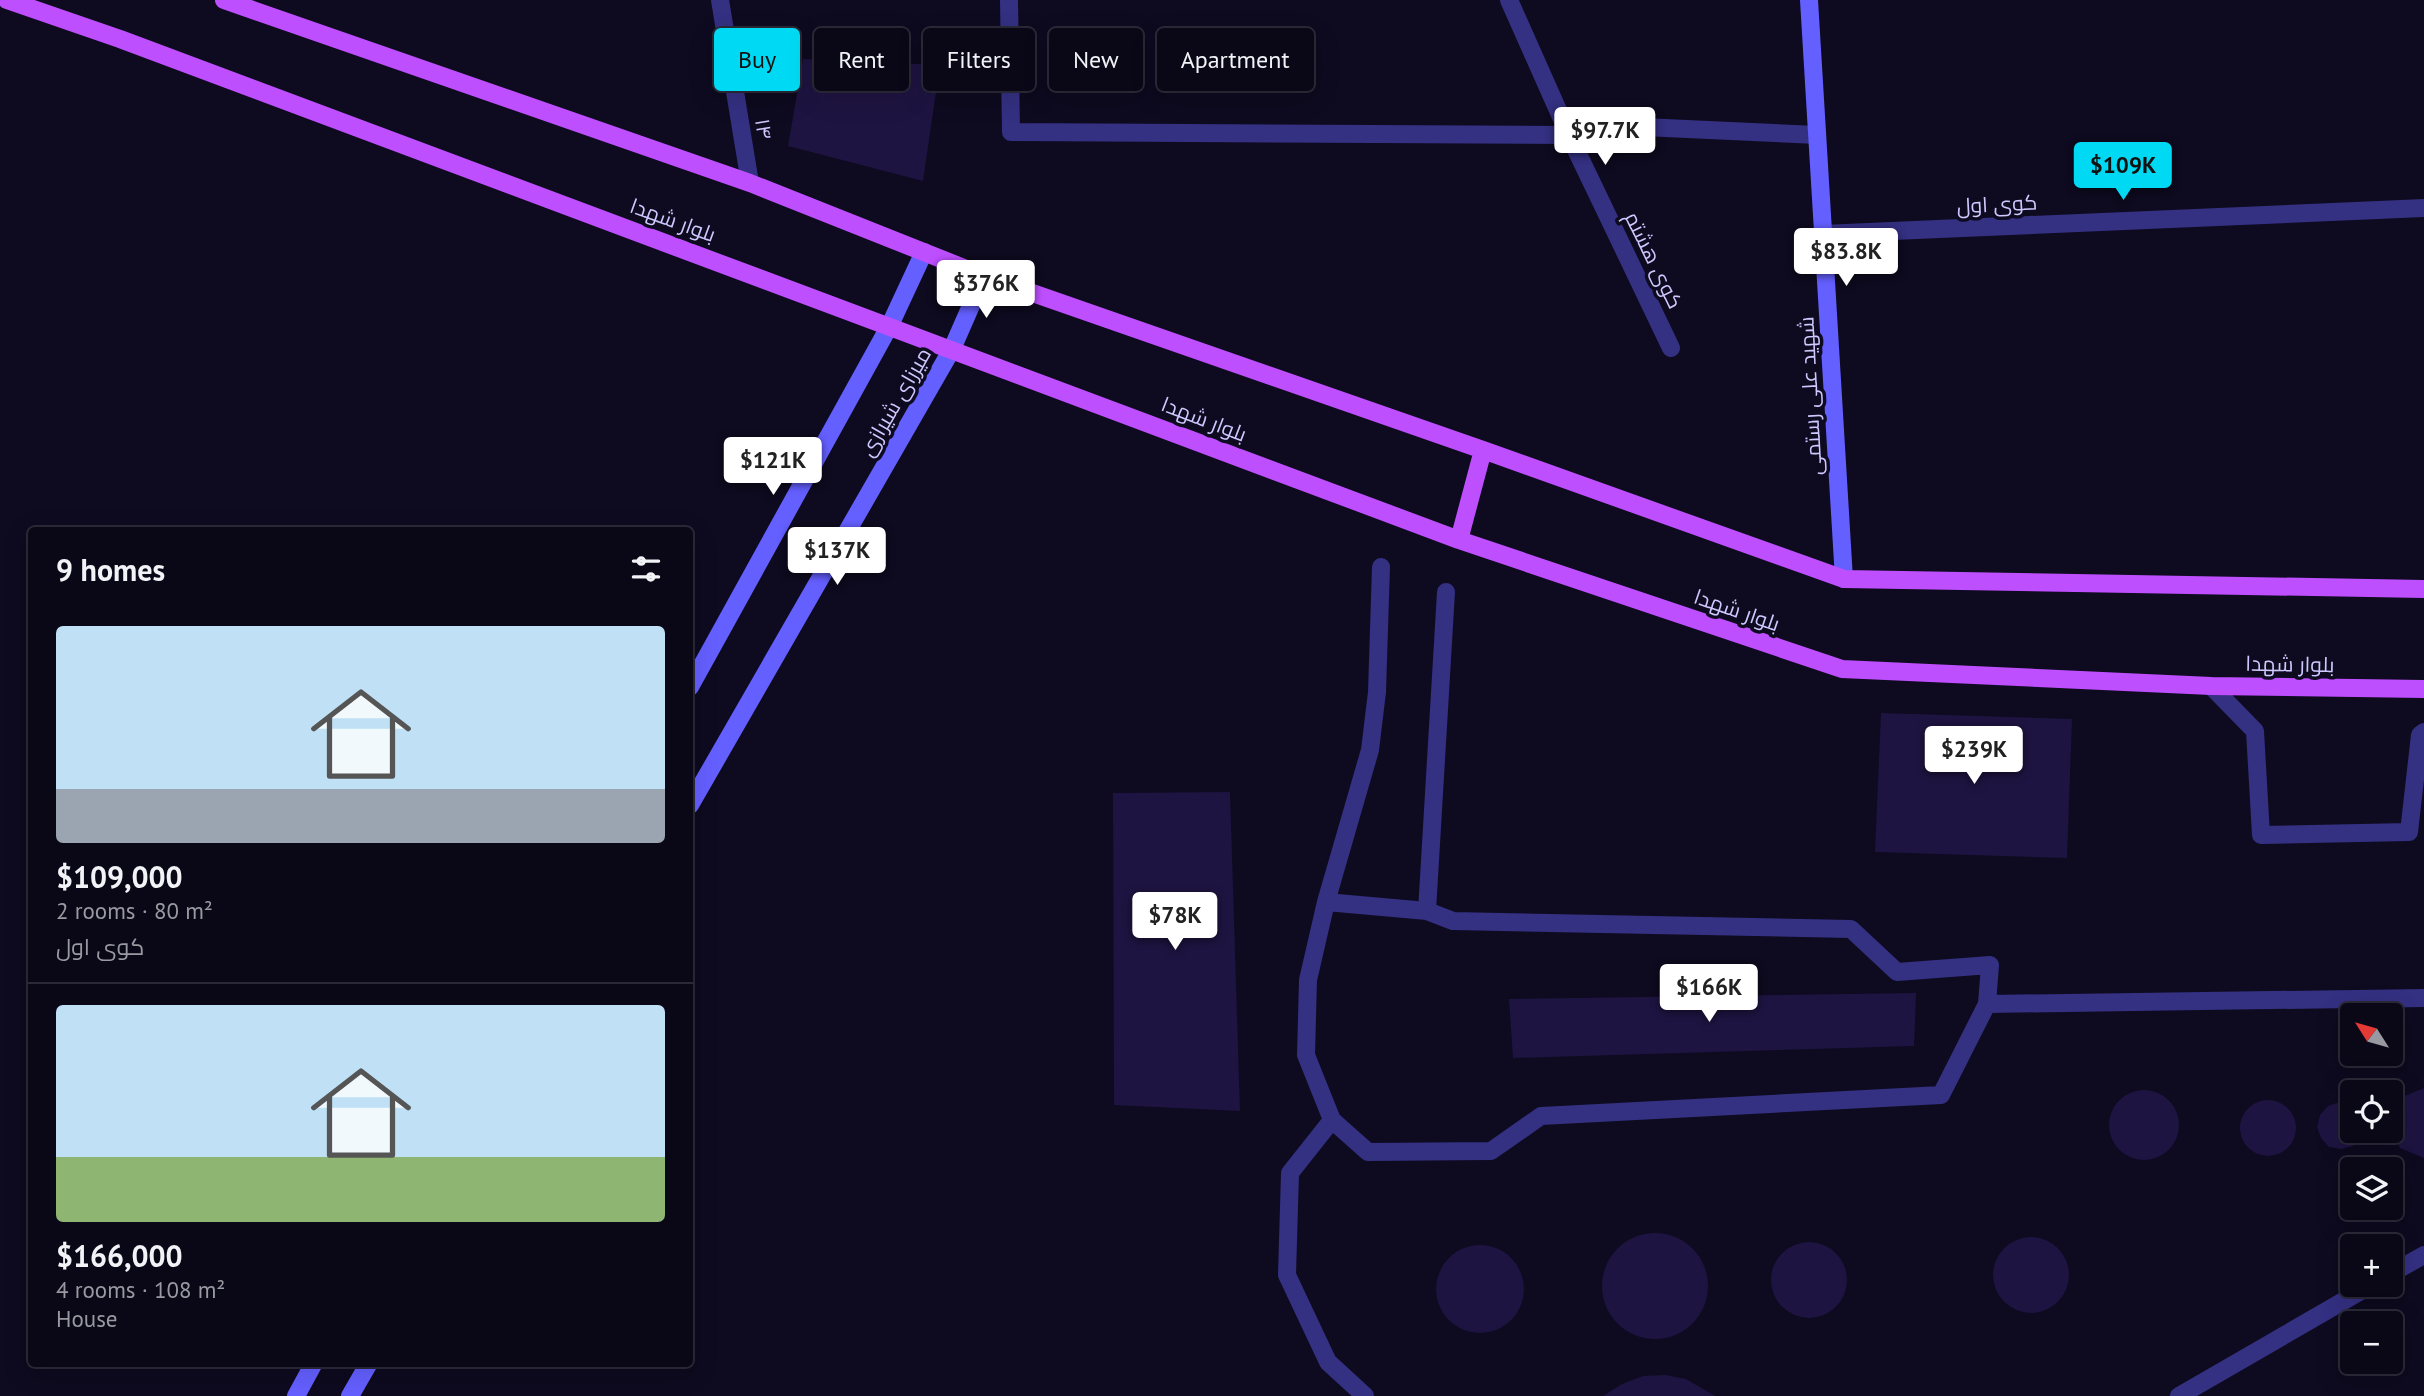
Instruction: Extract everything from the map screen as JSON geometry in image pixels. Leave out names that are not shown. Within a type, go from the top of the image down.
[{"type":"main road","name":"بلوار شهدا","points":[[7,0],[120,39],[1459,540],[1842,669],[2211,686],[2424,689]]},
{"type":"main road","points":[[225,0],[750,183],[984,276],[1844,579],[2424,589]]},
{"type":"main road","name":"شهید علی رستمی","points":[[1809,0],[1844,579]]},
{"type":"main road","name":"میرزای شیرازی","points":[[693,682],[890,326],[924,252]]},
{"type":"main road","name":"میرزای شیرازی","points":[[693,800],[952,349],[984,276]]},
{"type":"main road","points":[[1459,540],[1483,450]]},
{"type":"main road","points":[[296,1396],[312,1367]]},
{"type":"main road","points":[[350,1396],[367,1367]]},
{"type":"street","name":"۱۴","points":[[720,0],[750,183]]},
{"type":"street","points":[[1010,0],[1011,132],[1569,135]]},
{"type":"street","name":"کوی هشتم","points":[[1510,0],[1569,135],[1671,348]]},
{"type":"street","points":[[1621,126],[1817,135]]},
{"type":"street","name":"کوی اول","points":[[1823,234],[2424,208]]},
{"type":"street","points":[[1325,902],[1427,911],[1453,921],[1851,929],[1897,972],[1990,965],[1987,1003],[1941,1095],[1541,1116],[1491,1152],[1368,1152],[1332,1119],[1306,1055],[1308,980],[1325,902],[1370,750],[1377,692],[1381,567]]},
{"type":"street","points":[[1427,911],[1447,592]]},
{"type":"street","points":[[2211,686],[2255,731],[2261,835],[2409,832],[2420,735],[2424,732]]},
{"type":"street","points":[[1987,1003],[2424,998]]},
{"type":"street","points":[[1332,1119],[1290,1173],[1287,1275],[1328,1362],[1365,1396]]},
{"type":"street","points":[[2403,1267],[2424,1255]]},
{"type":"street","points":[[2179,1396],[2350,1297]]},
{"type":"building","points":[[803,59],[814,59],[814,91],[909,91],[909,64],[923,64],[923,91],[936,91],[923,181],[788,146],[797,91],[800,91]]},
{"type":"building","points":[[1881,713],[2072,719],[2067,858],[1875,852]]},
{"type":"building","points":[[1230,792],[1240,1111],[1114,1105],[1113,793]]},
{"type":"building","points":[[1916,993],[1914,1046],[1513,1058],[1509,999]]},
{"type":"building","points":[[2424,1088],[2424,1158],[2400,1148],[2398,1143],[2403,1143],[2403,1097]]},
{"type":"building","points":[[2137,1090],[2151,1090],[2164,1095],[2174,1105],[2179,1125],[2174,1145],[2164,1155],[2151,1160],[2137,1160],[2124,1155],[2114,1145],[2109,1132],[2109,1118],[2114,1105],[2124,1095]]},
{"type":"building","points":[[2268,1100],[2279,1102],[2288,1108],[2294,1117],[2294,1139],[2288,1148],[2279,1154],[2268,1156],[2257,1154],[2248,1148],[2242,1139],[2240,1128],[2242,1117],[2248,1108],[2257,1102]]},
{"type":"building","points":[[2340,1102],[2340,1143],[2355,1143],[2353,1146],[2341,1149],[2329,1147],[2321,1138],[2317,1127],[2320,1115],[2328,1106]]},
{"type":"building","points":[[1655,1233],[1675,1237],[1692,1249],[1704,1266],[1708,1286],[1704,1306],[1692,1323],[1675,1335],[1655,1339],[1635,1335],[1618,1323],[1606,1306],[1602,1286],[1606,1266],[1618,1249],[1635,1237]]},
{"type":"building","points":[[2031,1237],[2046,1240],[2058,1248],[2066,1260],[2069,1275],[2066,1290],[2058,1302],[2046,1310],[2031,1313],[2016,1310],[2004,1302],[1996,1290],[1993,1275],[1996,1260],[2004,1248],[2016,1240]]},
{"type":"building","points":[[1809,1242],[1824,1245],[1836,1253],[1844,1265],[1847,1280],[1844,1295],[1836,1307],[1824,1315],[1809,1318],[1794,1315],[1782,1307],[1774,1295],[1771,1280],[1774,1265],[1782,1253],[1794,1245]]},
{"type":"building","points":[[1480,1245],[1497,1249],[1511,1258],[1520,1272],[1524,1289],[1520,1306],[1511,1320],[1497,1329],[1480,1333],[1463,1329],[1449,1320],[1440,1306],[1436,1289],[1440,1272],[1449,1258],[1463,1249]]},
{"type":"building","points":[[1665,1375],[1686,1379],[1715,1396],[1603,1396],[1622,1384],[1643,1376]]}]
